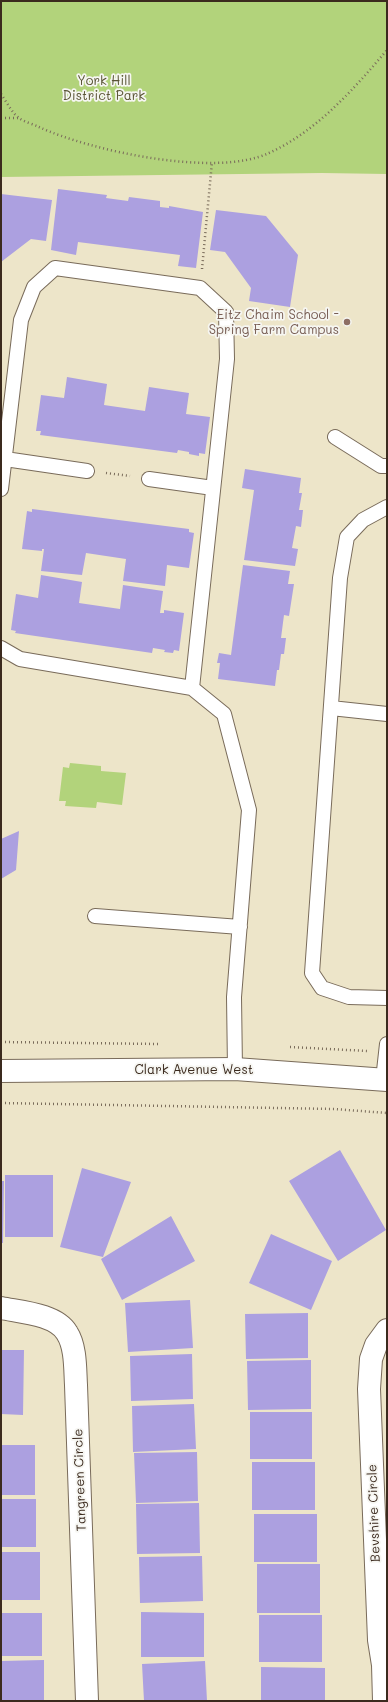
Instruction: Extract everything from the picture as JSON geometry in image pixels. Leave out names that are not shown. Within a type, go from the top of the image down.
[{"type":"street","name":"Clark Avenue West","points":[[1,1071],[235,1069],[385,1080]]},
{"type":"street","name":"Tangreen Circle","points":[[1,1308],[35,1314],[52,1320],[67,1332],[73,1350],[76,1385],[87,1701]]},
{"type":"street","name":"Bevshire Circle","points":[[384,1701],[379,1640],[369,1389],[371,1359],[376,1345],[387,1330]]},
{"type":"lane","points":[[1,489],[21,320],[34,287],[56,268],[200,288],[226,312],[227,359],[192,688]]},
{"type":"lane","points":[[335,436],[381,466],[387,466]]},
{"type":"lane","points":[[4,459],[87,471]]},
{"type":"lane","points":[[149,479],[213,488]]},
{"type":"lane","points":[[387,507],[363,520],[347,537],[340,578],[312,973],[322,988],[349,997],[387,998]]},
{"type":"lane","points":[[1,648],[20,659],[192,688],[224,714],[249,810],[234,997],[235,1069]]},
{"type":"lane","points":[[331,708],[387,714]]},
{"type":"lane","points":[[95,916],[240,928]]},
{"type":"lane","points":[[385,1080],[387,1044]]},
{"type":"path","points":[[1,118],[19,118],[49,132],[113,151],[164,160],[212,162],[245,160],[268,154],[292,141],[328,113],[345,97],[387,50]]},
{"type":"path","points":[[1,94],[19,118]]},
{"type":"path","points":[[200,288],[212,162]]},
{"type":"path","points":[[87,471],[149,479]]},
{"type":"path","points":[[1,1103],[334,1109],[387,1113]]},
{"type":"green space","name":"York Hill District Park","points":[[1,1],[387,1],[387,174],[322,173],[1,177]]},
{"type":"green space","points":[[70,763],[101,766],[101,771],[126,773],[122,805],[97,802],[96,808],[65,806],[66,801],[59,801],[63,767],[69,768]]},
{"type":"building","points":[[58,189],[107,195],[106,198],[128,201],[129,197],[160,201],[160,207],[169,208],[169,206],[203,212],[196,268],[178,266],[180,255],[78,242],[76,255],[51,250]]},
{"type":"building","points":[[1,194],[52,200],[46,241],[31,239],[1,262]]},
{"type":"building","points":[[216,210],[266,216],[298,255],[290,307],[249,301],[251,288],[225,252],[210,250]]},
{"type":"building","points":[[67,377],[107,384],[104,405],[145,411],[149,387],[189,393],[186,414],[210,417],[205,454],[199,453],[199,456],[178,450],[177,453],[40,435],[41,431],[36,431],[41,395],[64,398]]},
{"type":"building","points":[[245,469],[301,478],[299,493],[302,493],[299,510],[303,510],[301,527],[296,526],[292,548],[298,549],[295,566],[244,560],[254,490],[242,488]]},
{"type":"building","points":[[32,509],[189,529],[189,532],[194,533],[189,568],[167,565],[165,586],[123,581],[126,559],[86,553],[82,575],[41,571],[44,549],[42,549],[42,551],[22,549],[27,511],[32,512]]},
{"type":"building","points":[[243,565],[290,571],[288,584],[294,584],[289,616],[284,615],[281,638],[286,638],[284,654],[281,654],[275,686],[218,679],[220,663],[217,663],[219,653],[231,655]]},
{"type":"building","points":[[41,575],[82,582],[79,603],[120,609],[123,585],[163,591],[160,613],[164,613],[164,610],[184,613],[179,651],[174,650],[173,653],[164,652],[165,650],[153,648],[152,653],[15,633],[16,631],[11,630],[16,594],[38,598]]},
{"type":"building","points":[[19,831],[16,870],[1,879],[1,839]]},
{"type":"building","points":[[340,1150],[386,1230],[338,1261],[289,1181]]},
{"type":"building","points":[[82,1168],[131,1182],[103,1257],[60,1247]]},
{"type":"building","points":[[5,1175],[53,1175],[53,1237],[5,1237]]},
{"type":"building","points":[[1,1181],[4,1181],[3,1243],[1,1243]]},
{"type":"building","points":[[171,1216],[195,1261],[122,1300],[101,1259]]},
{"type":"building","points":[[271,1234],[332,1261],[311,1310],[249,1283]]},
{"type":"building","points":[[190,1300],[193,1348],[128,1352],[125,1303]]},
{"type":"building","points":[[308,1313],[308,1358],[246,1359],[245,1314]]},
{"type":"building","points":[[1,1350],[24,1350],[23,1415],[1,1414]]},
{"type":"building","points":[[192,1354],[193,1399],[131,1401],[130,1356]]},
{"type":"building","points":[[311,1360],[311,1409],[248,1410],[247,1361]]},
{"type":"building","points":[[194,1404],[196,1449],[133,1452],[132,1406]]},
{"type":"building","points":[[250,1412],[312,1412],[312,1459],[250,1459]]},
{"type":"building","points":[[1,1445],[35,1445],[35,1495],[1,1495]]},
{"type":"building","points":[[197,1452],[198,1501],[136,1503],[134,1453]]},
{"type":"building","points":[[252,1462],[315,1462],[315,1510],[252,1510]]},
{"type":"building","points":[[1,1499],[36,1499],[36,1547],[1,1547]]},
{"type":"building","points":[[199,1503],[200,1553],[137,1554],[136,1504]]},
{"type":"building","points":[[254,1514],[317,1514],[317,1562],[254,1562]]},
{"type":"building","points":[[1,1552],[40,1552],[40,1600],[1,1600]]},
{"type":"building","points":[[202,1556],[203,1601],[140,1603],[139,1557]]},
{"type":"building","points":[[257,1564],[320,1564],[320,1613],[257,1613]]},
{"type":"building","points":[[141,1612],[204,1613],[204,1657],[141,1657]]},
{"type":"building","points":[[1,1613],[42,1613],[42,1656],[1,1656]]},
{"type":"building","points":[[259,1615],[322,1615],[322,1662],[259,1662]]},
{"type":"building","points":[[44,1660],[44,1701],[1,1701],[1,1661]]},
{"type":"building","points":[[205,1661],[207,1701],[144,1701],[142,1664]]},
{"type":"building","points":[[261,1667],[325,1668],[325,1701],[261,1701]]},
{"type":"place","name":"Eitz Chaim School - Spring Farm Campus","points":[[347,322]]}]
